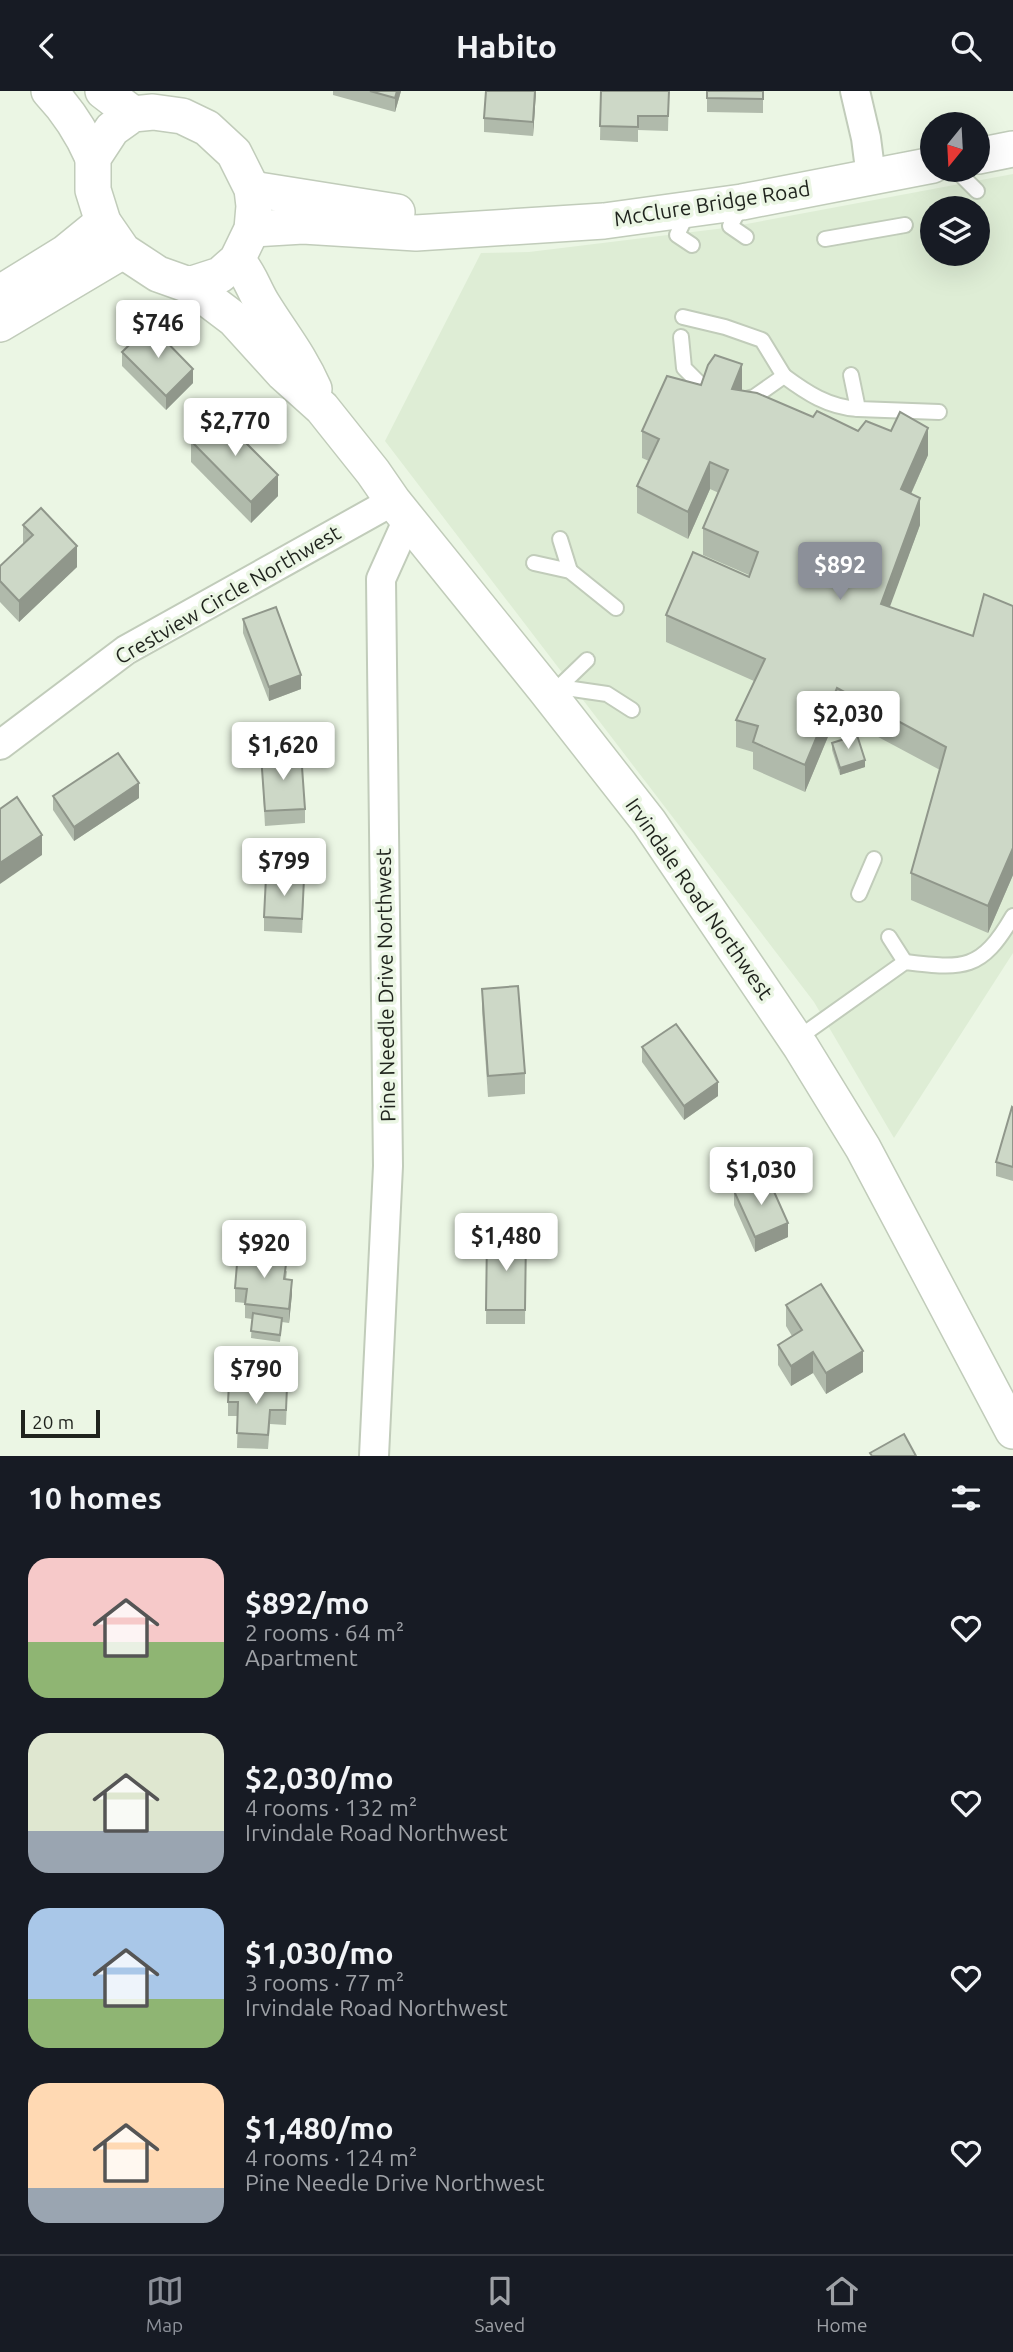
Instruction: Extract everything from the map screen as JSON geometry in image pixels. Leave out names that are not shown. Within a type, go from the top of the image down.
[{"type":"street","points":[[49,91],[66,109],[85,140],[93,158],[93,190],[103,222],[123,251],[158,274],[189,285],[220,275],[237,260],[252,229],[252,189],[234,153],[206,128],[182,116],[153,112],[133,114],[112,129],[93,158]]},
{"type":"street","points":[[103,91],[133,114]]},
{"type":"street","points":[[855,91],[866,138],[871,177]]},
{"type":"street","points":[[990,154],[1013,149]]},
{"type":"street","name":"McClure Bridge Road","points":[[252,229],[303,226],[416,233],[604,221],[689,211],[920,168]]},
{"type":"street","name":"McClure Bridge Road","points":[[252,189],[490,228]]},
{"type":"street","points":[[0,292],[65,253],[103,222]]},
{"type":"street","points":[[0,324],[123,251]]},
{"type":"street","name":"Irvindale Road Northwest","points":[[237,260],[249,273],[261,301],[301,360],[322,408]]},
{"type":"street","name":"Irvindale Road Northwest","points":[[189,285],[234,319],[283,373],[322,408],[400,510],[551,687],[649,822],[801,1047],[863,1148],[1013,1431]]},
{"type":"street","name":"Crestview Circle Northwest","points":[[0,745],[126,650],[400,510]]},
{"type":"street","name":"Pine Needle Drive Northwest","points":[[374,1456],[388,1166],[381,579],[400,510]]},
{"type":"lane","points":[[968,182],[977,191]]},
{"type":"lane","points":[[742,202],[730,226],[746,237]]},
{"type":"lane","points":[[689,211],[677,236],[692,245]]},
{"type":"lane","points":[[825,239],[905,225]]},
{"type":"lane","points":[[683,317],[725,327],[762,340],[783,376],[816,399],[843,408],[939,412]]},
{"type":"lane","points":[[681,337],[684,368],[708,392]]},
{"type":"lane","points":[[851,375],[858,409]]},
{"type":"lane","points":[[738,401],[754,397],[783,376]]},
{"type":"lane","points":[[560,539],[570,571]]},
{"type":"lane","points":[[534,563],[570,571],[616,608]]},
{"type":"lane","points":[[551,687],[587,660]]},
{"type":"lane","points":[[551,687],[607,694],[632,710]]},
{"type":"lane","points":[[859,894],[874,859]]},
{"type":"lane","points":[[801,1047],[808,1031],[905,962],[947,967],[972,963],[998,941],[1013,916]]},
{"type":"lane","points":[[889,937],[905,962]]},
{"type":"shaded area","points":[[1013,174],[1013,953],[894,1138],[814,1002],[385,441],[481,253],[529,252],[725,228],[970,182],[990,182],[990,178]]},
{"type":"building","points":[[370,91],[397,91],[395,98]]},
{"type":"building","points":[[486,91],[535,91],[533,122],[484,118]]},
{"type":"building","points":[[601,91],[669,91],[668,116],[638,116],[638,127],[600,126]]},
{"type":"building","points":[[707,91],[763,91],[763,99],[707,98]]},
{"type":"building","points":[[150,325],[193,369],[166,396],[122,352]]},
{"type":"building","points":[[715,355],[742,364],[732,389],[757,393],[813,417],[817,411],[858,431],[866,421],[891,431],[900,412],[928,428],[901,489],[920,498],[881,604],[973,636],[984,594],[1013,606],[1013,848],[988,906],[911,873],[946,747],[837,688],[805,765],[753,742],[758,726],[736,720],[765,659],[666,615],[693,552],[749,577],[758,552],[703,528],[728,470],[710,462],[688,512],[637,486],[659,439],[642,431],[667,376],[701,385],[708,365]]},
{"type":"building","points":[[218,415],[278,475],[251,502],[191,441]]},
{"type":"building","points":[[41,508],[77,546],[19,601],[0,581],[0,566],[33,535],[23,525]]},
{"type":"building","points":[[276,607],[301,675],[269,687],[243,619]]},
{"type":"building","points":[[857,735],[865,760],[840,768],[832,743]]},
{"type":"building","points":[[118,753],[139,783],[74,827],[53,796]]},
{"type":"building","points":[[301,753],[305,809],[265,811],[261,755]]},
{"type":"building","points":[[17,797],[42,835],[0,863],[0,809]]},
{"type":"building","points":[[266,877],[304,879],[302,919],[264,917]]},
{"type":"building","points":[[518,986],[525,1073],[488,1076],[482,989]]},
{"type":"building","points":[[676,1024],[718,1082],[684,1106],[642,1047]]},
{"type":"building","points":[[1013,1108],[1013,1167],[996,1162]]},
{"type":"building","points":[[767,1176],[788,1223],[755,1237],[734,1191]]},
{"type":"building","points":[[487,1236],[526,1236],[525,1310],[486,1310]]},
{"type":"building","points":[[238,1252],[287,1257],[284,1279],[292,1280],[289,1309],[245,1304],[247,1289],[235,1288]]},
{"type":"building","points":[[821,1284],[863,1351],[826,1373],[813,1352],[791,1366],[778,1345],[802,1330],[786,1305]]},
{"type":"building","points":[[253,1313],[282,1318],[280,1335],[251,1331]]},
{"type":"building","points":[[229,1383],[287,1387],[286,1410],[270,1410],[268,1435],[237,1433],[238,1402],[228,1402]]},
{"type":"building","points":[[904,1434],[916,1456],[872,1456],[870,1453]]}]
